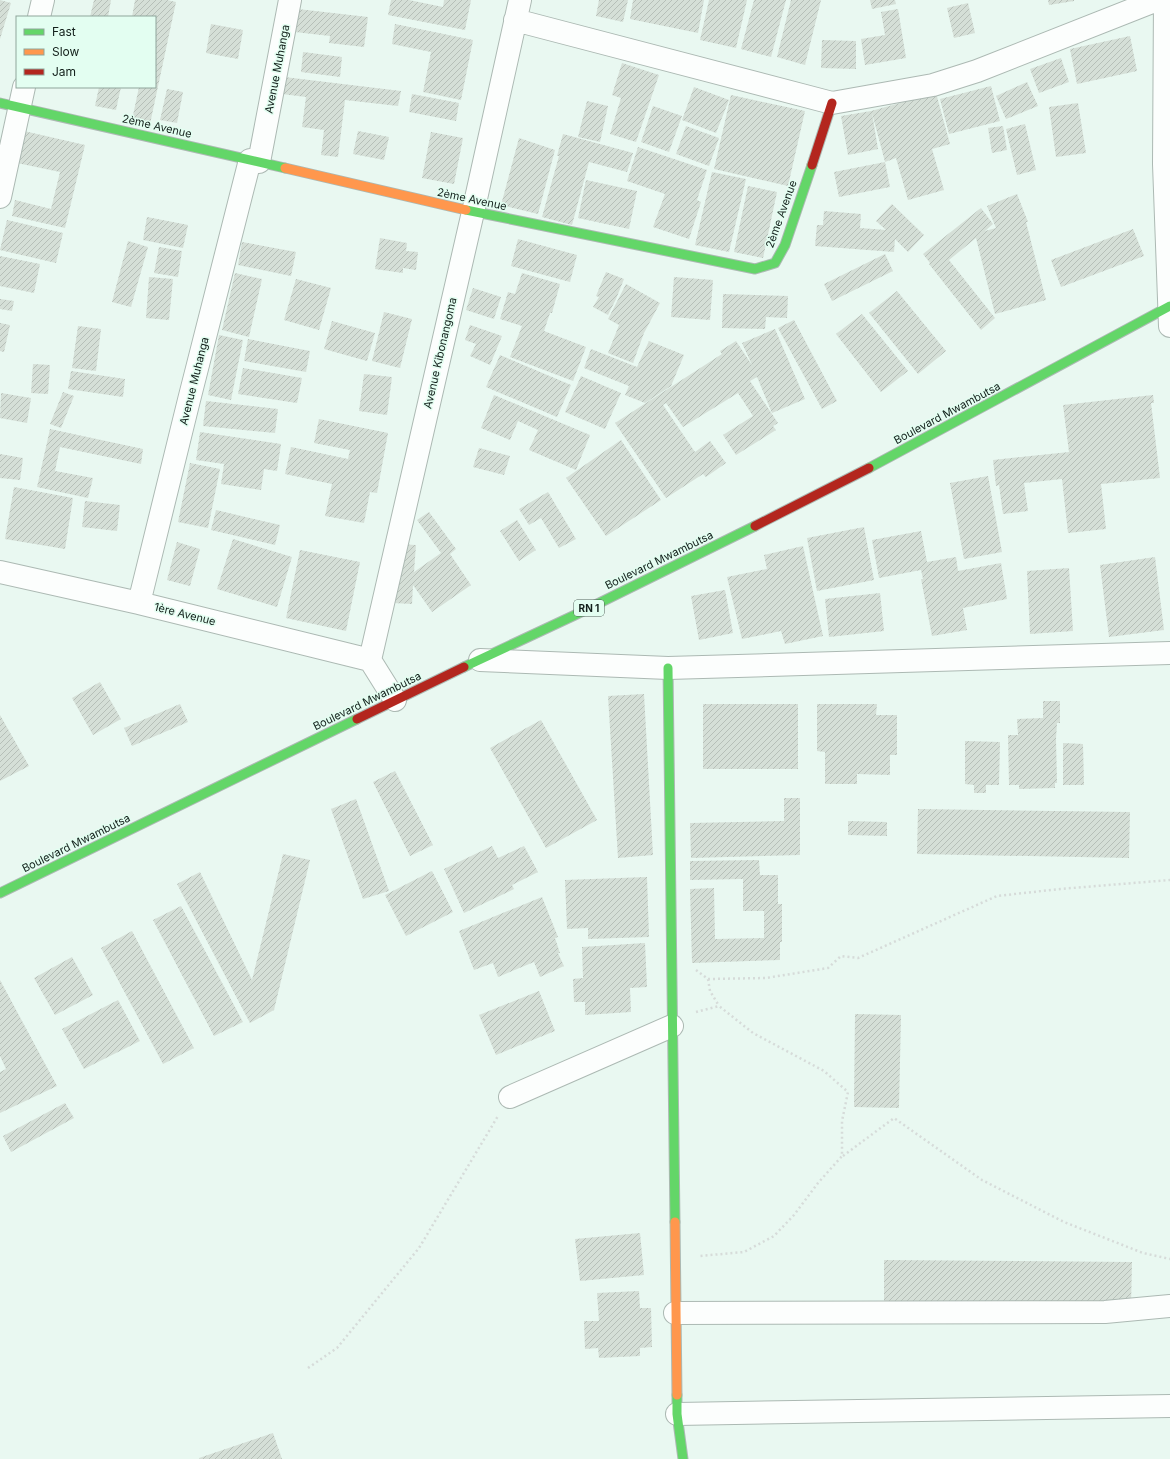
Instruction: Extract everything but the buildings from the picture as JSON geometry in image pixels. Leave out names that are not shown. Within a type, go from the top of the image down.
[{"type":"main road","name":"2ème Avenue","points":[[14,99],[255,161],[473,212],[755,269],[775,263],[785,245],[832,103]]},
{"type":"main road","name":"Boulevard Mwambutsa","points":[[0,893],[395,700],[575,614],[859,474],[1170,313]]},
{"type":"main road","points":[[668,668],[675,1313],[677,1414],[683,1459]]},
{"type":"street","points":[[39,16],[42,0]]},
{"type":"street","name":"Avenue Muhanga","points":[[139,603],[191,393],[255,161],[290,0]]},
{"type":"street","points":[[518,10],[832,103],[933,85],[977,71],[1158,0]]},
{"type":"street","points":[[1165,0],[1164,164],[1170,313]]},
{"type":"street","name":"Avenue Kibonangoma","points":[[370,660],[518,10]]},
{"type":"street","points":[[0,196],[14,99]]},
{"type":"street","name":"1ère Avenue","points":[[0,572],[139,603],[370,660]]},
{"type":"street","points":[[480,660],[668,668],[1170,653]]},
{"type":"street","points":[[370,660],[395,700]]},
{"type":"street","points":[[510,1097],[672,1022]]},
{"type":"street","points":[[675,1313],[1105,1312],[1170,1306]]},
{"type":"street","points":[[677,1414],[1170,1406]]},
{"type":"path","points":[[672,960],[695,969],[708,979],[766,978],[828,968],[841,956],[858,958],[997,896],[1170,880]]},
{"type":"path","points":[[708,979],[710,991],[720,1006],[753,1033],[824,1071],[848,1092],[842,1121],[842,1156]]},
{"type":"path","points":[[672,1022],[720,1006]]},
{"type":"path","points":[[308,1368],[337,1348],[419,1248],[510,1097]]},
{"type":"path","points":[[675,1258],[744,1252],[774,1236],[794,1215],[818,1183],[842,1156],[894,1118],[982,1180],[1064,1222],[1143,1253],[1170,1259]]},
{"type":"traffic: fast","points":[[0,103],[285,168]]},
{"type":"traffic: fast","points":[[466,210],[755,269],[775,263],[785,245],[812,165]]},
{"type":"traffic: fast","points":[[869,468],[1170,306]]},
{"type":"traffic: fast","points":[[464,667],[575,615],[755,526]]},
{"type":"traffic: fast","points":[[668,668],[675,1222]]},
{"type":"traffic: fast","points":[[0,893],[357,719]]},
{"type":"traffic: fast","points":[[677,1395],[677,1414],[683,1459]]},
{"type":"traffic: slow","points":[[285,168],[466,210]]},
{"type":"traffic: slow","points":[[675,1222],[677,1395]]},
{"type":"traffic: jam","points":[[812,165],[832,103]]},
{"type":"traffic: jam","points":[[755,526],[869,468]]},
{"type":"traffic: jam","points":[[357,719],[464,667]]}]
